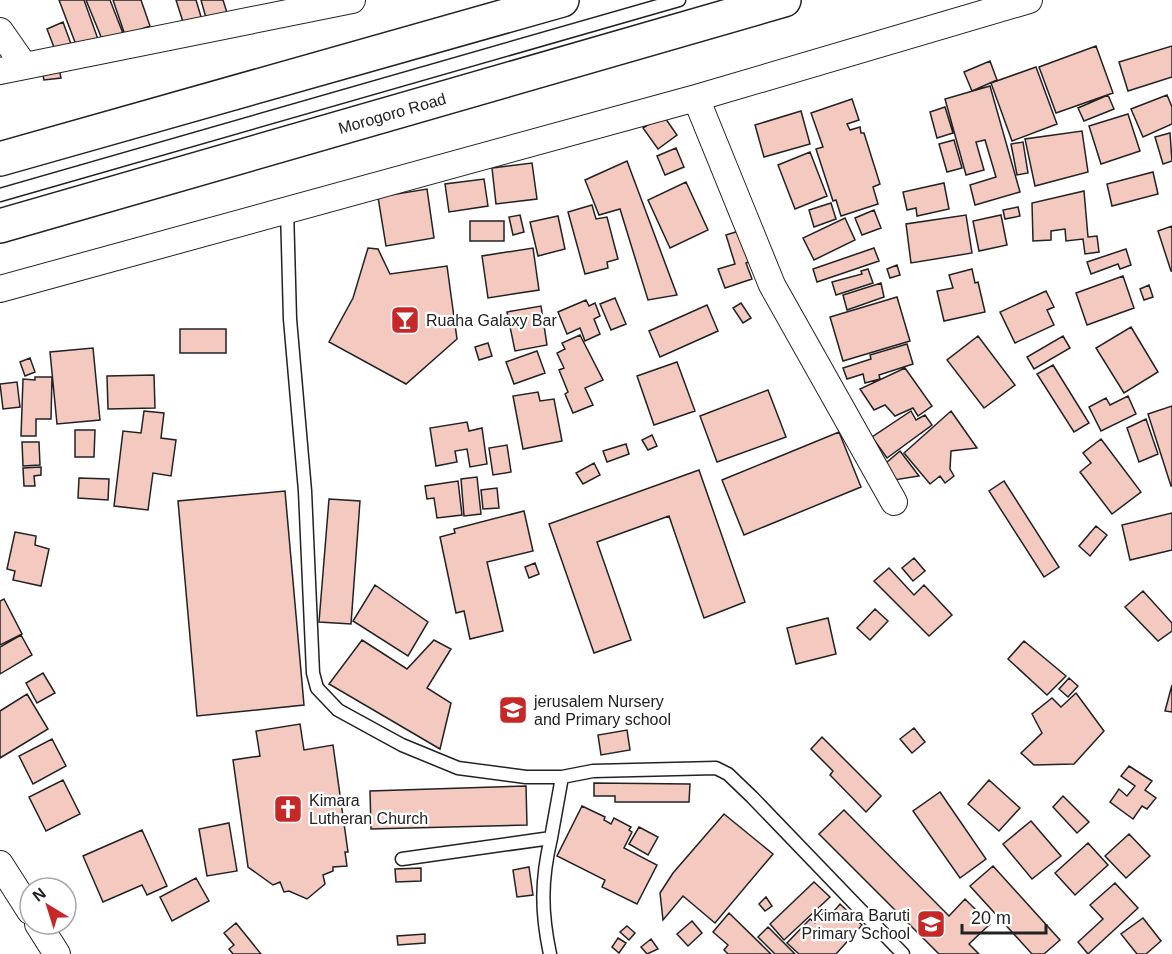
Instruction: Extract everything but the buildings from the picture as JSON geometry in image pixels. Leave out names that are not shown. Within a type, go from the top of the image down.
[{"type":"highway","points":[[0,159],[495,9],[562,0]]},
{"type":"highway","name":"Morogoro Road","points":[[0,226],[784,0]]},
{"type":"street","points":[[0,31],[11,68],[352,0]]},
{"type":"street","points":[[0,289],[287,208],[696,98],[1029,0]]},
{"type":"street","points":[[696,98],[772,285],[894,502]]},
{"type":"street","points":[[0,864],[18,892]]},
{"type":"street","points":[[46,936],[57,954]]},
{"type":"lane","name":"Morogoro Road","points":[[0,195],[679,0]]},
{"type":"lane","points":[[287,208],[290,318],[305,491],[313,673],[317,688],[338,710],[402,744],[458,768],[526,777],[562,777],[595,771],[716,768],[728,774],[903,954]]},
{"type":"lane","points":[[550,954],[543,921],[543,873],[562,777]]},
{"type":"lane","points":[[402,859],[550,838]]},
{"type":"place","name":"Ruaha Galaxy Bar","points":[[405,320]]},
{"type":"place","name":"jerusalem Nursery and Primary school","points":[[513,710]]},
{"type":"place","name":"Kimara Lutheran Church","points":[[288,809]]},
{"type":"place","name":"Kimara Baruti Primary School","points":[[931,924]]}]
